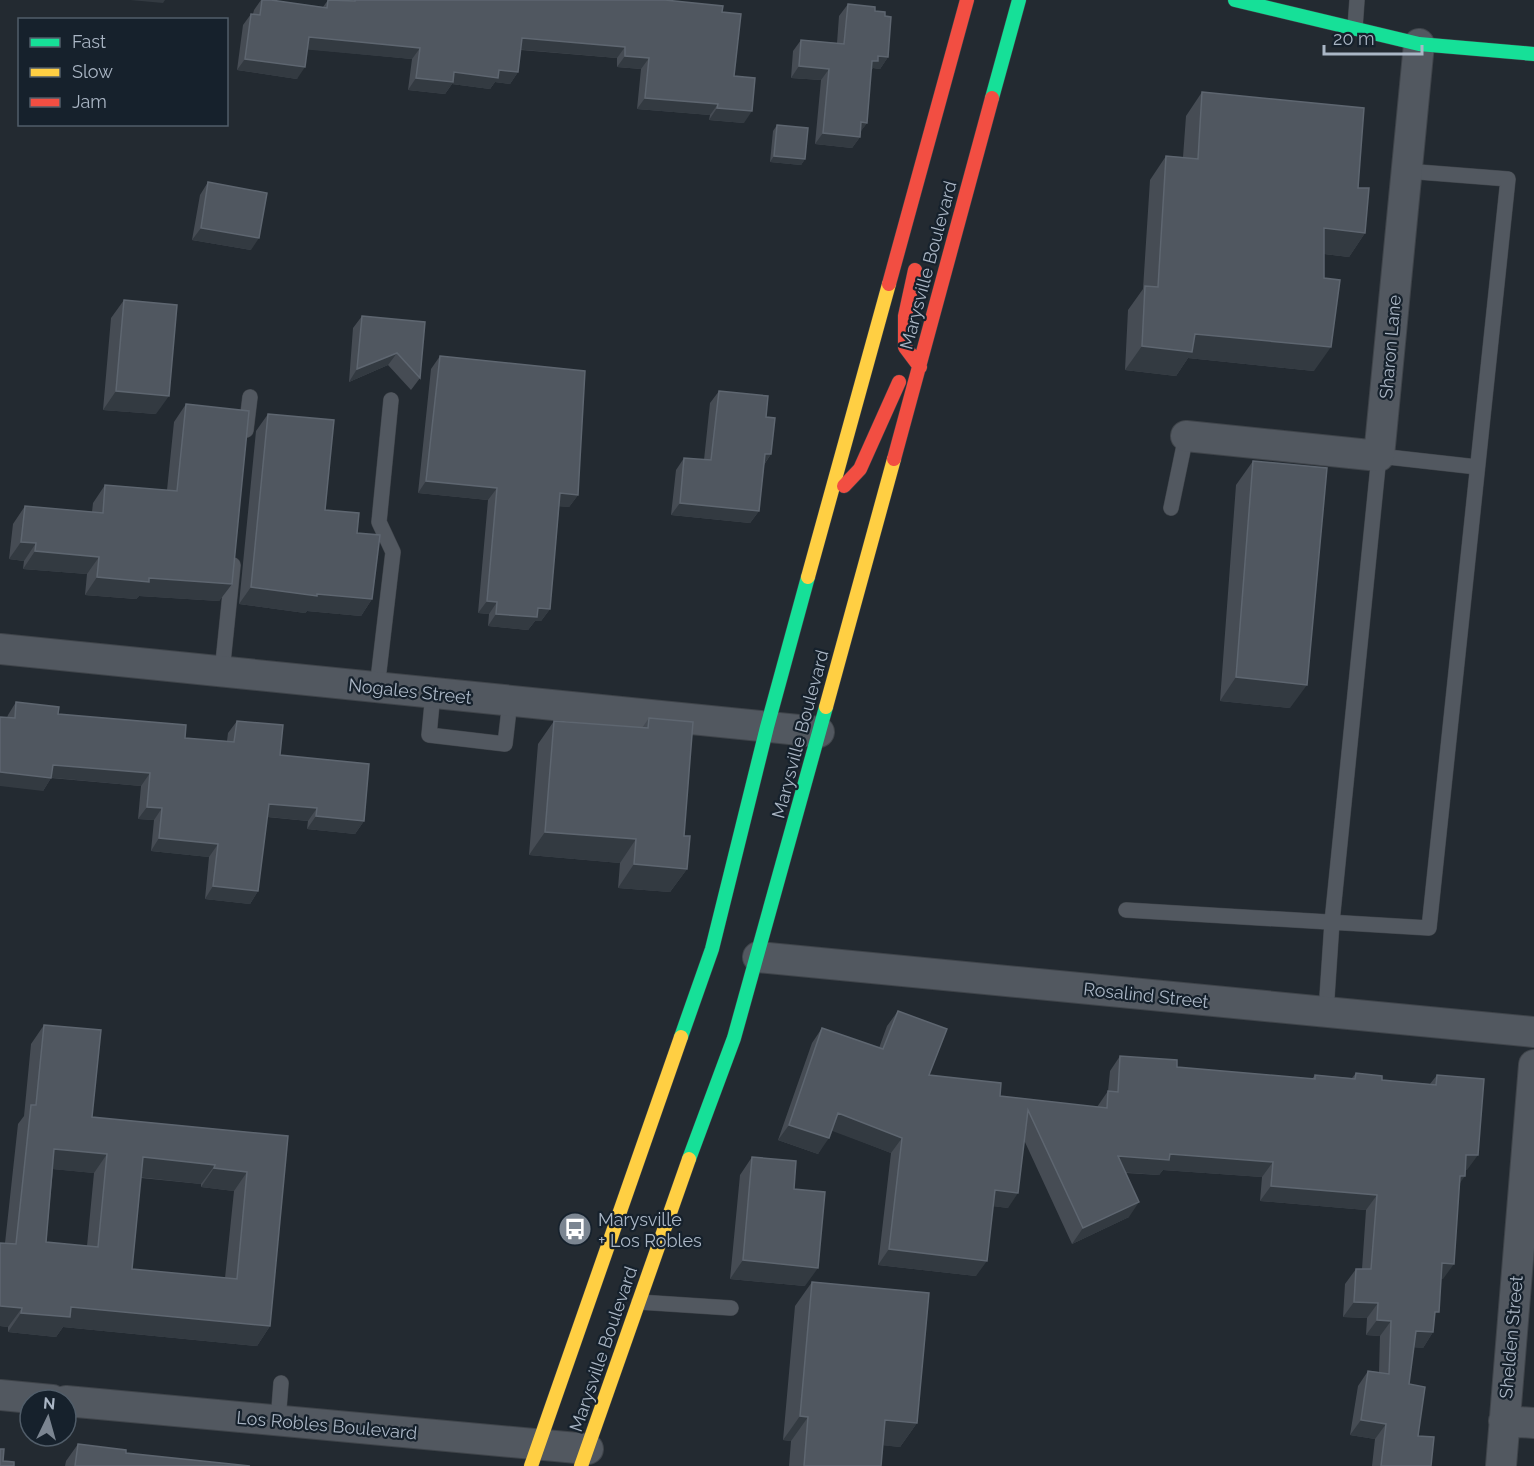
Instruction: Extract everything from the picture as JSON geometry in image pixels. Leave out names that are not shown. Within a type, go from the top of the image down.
[{"type":"main road","name":"Marysville Boulevard","points":[[535,1456],[718,950],[767,727],[967,0]]},
{"type":"main road","name":"Marysville Boulevard","points":[[584,1458],[685,1169],[734,1038],[752,956],[819,732],[1019,0]]},
{"type":"main road","points":[[1235,0],[1419,44],[1534,54]]},
{"type":"main road","points":[[908,218],[918,235]]},
{"type":"main road","points":[[832,496],[854,479],[862,468],[873,435],[899,382],[920,367],[905,347],[905,316],[919,253]]},
{"type":"street","name":"Sharon Lane","points":[[1379,456],[1419,44]]},
{"type":"street","points":[[1186,436],[1379,456]]},
{"type":"street","name":"Nogales Street","points":[[0,649],[819,732]]},
{"type":"street","name":"Rosalind Street","points":[[752,956],[1534,1032]]},
{"type":"street","name":"Shelden Street","points":[[1501,1466],[1534,1065]]},
{"type":"street","points":[[0,1395],[18,1397]]},
{"type":"street","name":"Los Robles Boulevard","points":[[78,1402],[278,1421],[535,1456],[584,1458]]},
{"type":"street","points":[[1504,1421],[1534,1423]]},
{"type":"lane","points":[[1355,28],[1357,0]]},
{"type":"lane","points":[[1126,910],[1430,928],[1508,179],[1406,171]]},
{"type":"lane","points":[[245,442],[250,397]]},
{"type":"lane","points":[[377,688],[393,552],[379,522],[391,400]]},
{"type":"lane","points":[[1171,508],[1186,436]]},
{"type":"lane","points":[[1326,1012],[1332,922],[1379,456],[1477,467]]},
{"type":"lane","points":[[222,672],[235,546]]},
{"type":"lane","points":[[433,693],[429,735],[505,744],[510,701]]},
{"type":"lane","points":[[639,1302],[731,1308]]},
{"type":"lane","points":[[278,1421],[281,1383]]},
{"type":"building","points":[[262,0],[327,8],[328,0],[665,0],[723,6],[722,12],[741,14],[734,76],[755,78],[752,111],[717,108],[718,104],[645,98],[649,58],[625,56],[625,47],[522,38],[518,72],[499,70],[498,78],[454,72],[453,82],[416,78],[420,48],[309,37],[305,67],[245,59],[251,14],[260,15]]},
{"type":"building","points":[[848,4],[875,7],[875,11],[885,12],[885,16],[891,17],[888,57],[878,56],[878,61],[872,61],[867,123],[861,122],[860,137],[823,133],[829,69],[799,66],[801,40],[844,44]]},
{"type":"building","points":[[1202,92],[1364,108],[1358,188],[1369,188],[1365,233],[1324,228],[1324,278],[1340,280],[1331,347],[1195,334],[1192,352],[1142,346],[1145,286],[1158,287],[1166,156],[1198,159]]},
{"type":"building","points":[[777,125],[808,128],[805,159],[774,156]]},
{"type":"building","points":[[208,182],[267,193],[259,238],[201,228]]},
{"type":"building","points":[[124,300],[177,305],[169,396],[116,391]]},
{"type":"building","points":[[362,316],[425,322],[420,378],[397,353],[357,369]]},
{"type":"building","points":[[440,356],[585,371],[578,495],[560,493],[550,609],[538,608],[537,617],[496,614],[497,602],[487,601],[497,488],[426,481]]},
{"type":"building","points":[[719,391],[768,396],[766,417],[775,418],[771,454],[765,454],[759,511],[680,503],[684,458],[711,460]]},
{"type":"building","points":[[186,404],[249,411],[232,584],[149,578],[149,582],[97,577],[99,557],[35,551],[36,543],[21,542],[25,506],[103,513],[105,485],[177,491]]},
{"type":"building","points":[[268,414],[334,420],[325,510],[359,513],[357,533],[380,535],[372,599],[317,594],[317,596],[251,587]]},
{"type":"building","points":[[1253,461],[1327,468],[1307,685],[1236,677]]},
{"type":"building","points":[[16,702],[59,707],[58,714],[186,725],[185,738],[234,742],[237,721],[283,725],[280,755],[369,764],[364,821],[316,816],[317,808],[269,804],[258,891],[213,886],[218,844],[159,838],[162,808],[147,807],[150,773],[53,765],[51,778],[0,772],[0,717],[15,718]]},
{"type":"building","points":[[649,718],[693,722],[684,836],[690,836],[687,869],[634,864],[636,839],[545,832],[554,721],[648,728]]},
{"type":"building","points":[[898,1011],[947,1029],[929,1075],[1001,1083],[1000,1096],[1107,1108],[1108,1091],[1118,1092],[1120,1056],[1177,1060],[1177,1067],[1315,1079],[1315,1075],[1355,1079],[1356,1073],[1382,1076],[1382,1080],[1436,1085],[1437,1075],[1484,1079],[1478,1155],[1466,1155],[1465,1176],[1460,1176],[1454,1264],[1442,1263],[1439,1312],[1435,1312],[1433,1332],[1416,1331],[1409,1384],[1425,1387],[1418,1436],[1434,1437],[1431,1466],[1381,1466],[1386,1424],[1361,1420],[1368,1371],[1389,1374],[1391,1321],[1377,1320],[1378,1303],[1354,1302],[1356,1269],[1371,1269],[1377,1195],[1271,1186],[1273,1162],[1170,1154],[1169,1160],[1118,1156],[1139,1202],[1083,1228],[1028,1110],[1018,1193],[995,1190],[987,1261],[889,1249],[902,1138],[838,1113],[829,1138],[789,1125],[822,1028],[883,1049]]},
{"type":"building","points":[[44,1025],[101,1030],[92,1117],[288,1136],[270,1326],[71,1307],[70,1317],[21,1313],[22,1308],[0,1306],[0,1243],[16,1244],[31,1105],[36,1105]],"holes":[[[54,1149],[107,1154],[98,1247],[46,1242]],[[143,1157],[215,1165],[214,1168],[247,1172],[237,1279],[132,1269]]]},
{"type":"building","points":[[752,1157],[796,1161],[794,1189],[825,1192],[818,1268],[743,1260]]},
{"type":"building","points":[[812,1282],[929,1293],[917,1423],[885,1420],[881,1466],[804,1466],[808,1417],[800,1416]]},
{"type":"building","points":[[78,1444],[126,1450],[126,1453],[250,1466],[75,1466]]},
{"type":"building","points":[[0,1449],[4,1449],[3,1461],[14,1462],[14,1466],[0,1466]]},
{"type":"traffic: fast","points":[[992,98],[1019,0]]},
{"type":"traffic: fast","points":[[1235,0],[1419,44],[1534,54]]},
{"type":"traffic: fast","points":[[681,1037],[712,949],[767,727],[808,577]]},
{"type":"traffic: fast","points":[[689,1159],[734,1038],[826,707]]},
{"type":"traffic: slow","points":[[808,577],[889,284]]},
{"type":"traffic: slow","points":[[826,707],[894,459]]},
{"type":"traffic: slow","points":[[531,1466],[681,1037]]},
{"type":"traffic: slow","points":[[581,1466],[689,1159]]},
{"type":"traffic: jam","points":[[889,284],[967,0]]},
{"type":"traffic: jam","points":[[894,459],[992,98]]},
{"type":"traffic: jam","points":[[915,270],[905,316],[905,347],[920,367]]},
{"type":"traffic: jam","points":[[844,486],[860,469],[899,382]]},
{"type":"place","name":"Marysville + Los Robles","points":[[575,1229]]}]
